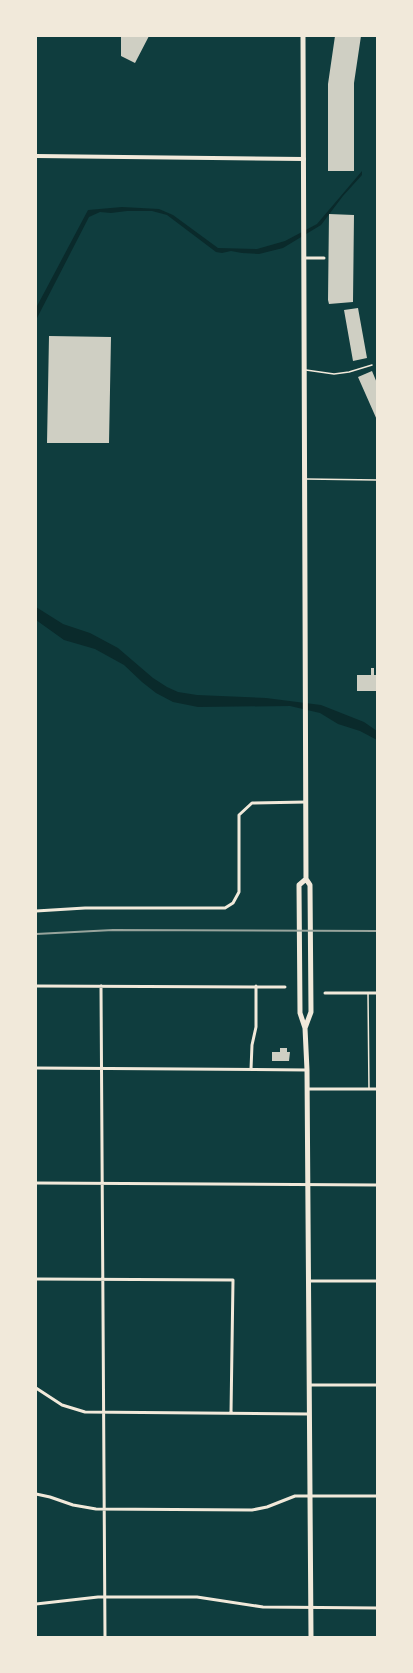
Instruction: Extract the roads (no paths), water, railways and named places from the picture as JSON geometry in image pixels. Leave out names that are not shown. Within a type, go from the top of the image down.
[{"type":"main road","points":[[304,36],[304,722],[306,879],[310,885],[312,1012],[305,1028]]},
{"type":"main road","points":[[306,879],[299,884],[300,1013],[305,1028],[307,1070],[311,1637]]},
{"type":"street","points":[[36,156],[304,159]]},
{"type":"street","points":[[304,258],[324,258]]},
{"type":"street","points":[[36,911],[85,908],[225,908],[235,902],[239,892],[239,815],[252,803],[306,802]]},
{"type":"street","points":[[36,986],[285,987]]},
{"type":"street","points":[[101,986],[105,1637]]},
{"type":"street","points":[[251,1069],[252,1045],[256,1027],[256,986]]},
{"type":"street","points":[[325,993],[377,993]]},
{"type":"street","points":[[36,1068],[307,1070]]},
{"type":"street","points":[[307,1089],[377,1089]]},
{"type":"street","points":[[36,1183],[377,1185]]},
{"type":"street","points":[[36,1279],[233,1280],[231,1413]]},
{"type":"street","points":[[309,1281],[377,1281]]},
{"type":"street","points":[[309,1385],[377,1385]]},
{"type":"street","points":[[36,1388],[67,1408],[85,1412],[309,1414]]},
{"type":"street","points":[[36,1494],[73,1505],[104,1509],[252,1510],[267,1507],[289,1497],[301,1495],[377,1496]]},
{"type":"street","points":[[36,1604],[105,1597],[197,1597],[263,1606],[377,1608]]},
{"type":"lane","points":[[304,370],[334,374],[349,372],[372,364]]},
{"type":"lane","points":[[304,479],[377,480]]},
{"type":"lane","points":[[368,993],[368,1089]]},
{"type":"water","points":[[362,171],[362,175],[343,196],[321,225],[283,248],[259,254],[231,251],[222,253],[216,252],[167,215],[152,211],[127,211],[111,213],[100,212],[89,217],[36,320],[36,308],[88,210],[122,207],[159,209],[173,215],[218,248],[257,249],[285,241],[317,224]]},
{"type":"water","points":[[36,607],[63,624],[90,633],[118,648],[153,678],[178,692],[197,695],[266,698],[321,705],[364,722],[377,731],[377,740],[360,731],[338,724],[320,713],[290,706],[198,707],[173,702],[156,693],[124,665],[95,649],[64,640],[36,620]]},
{"type":"railway","points":[[36,934],[113,930],[377,931]]}]
